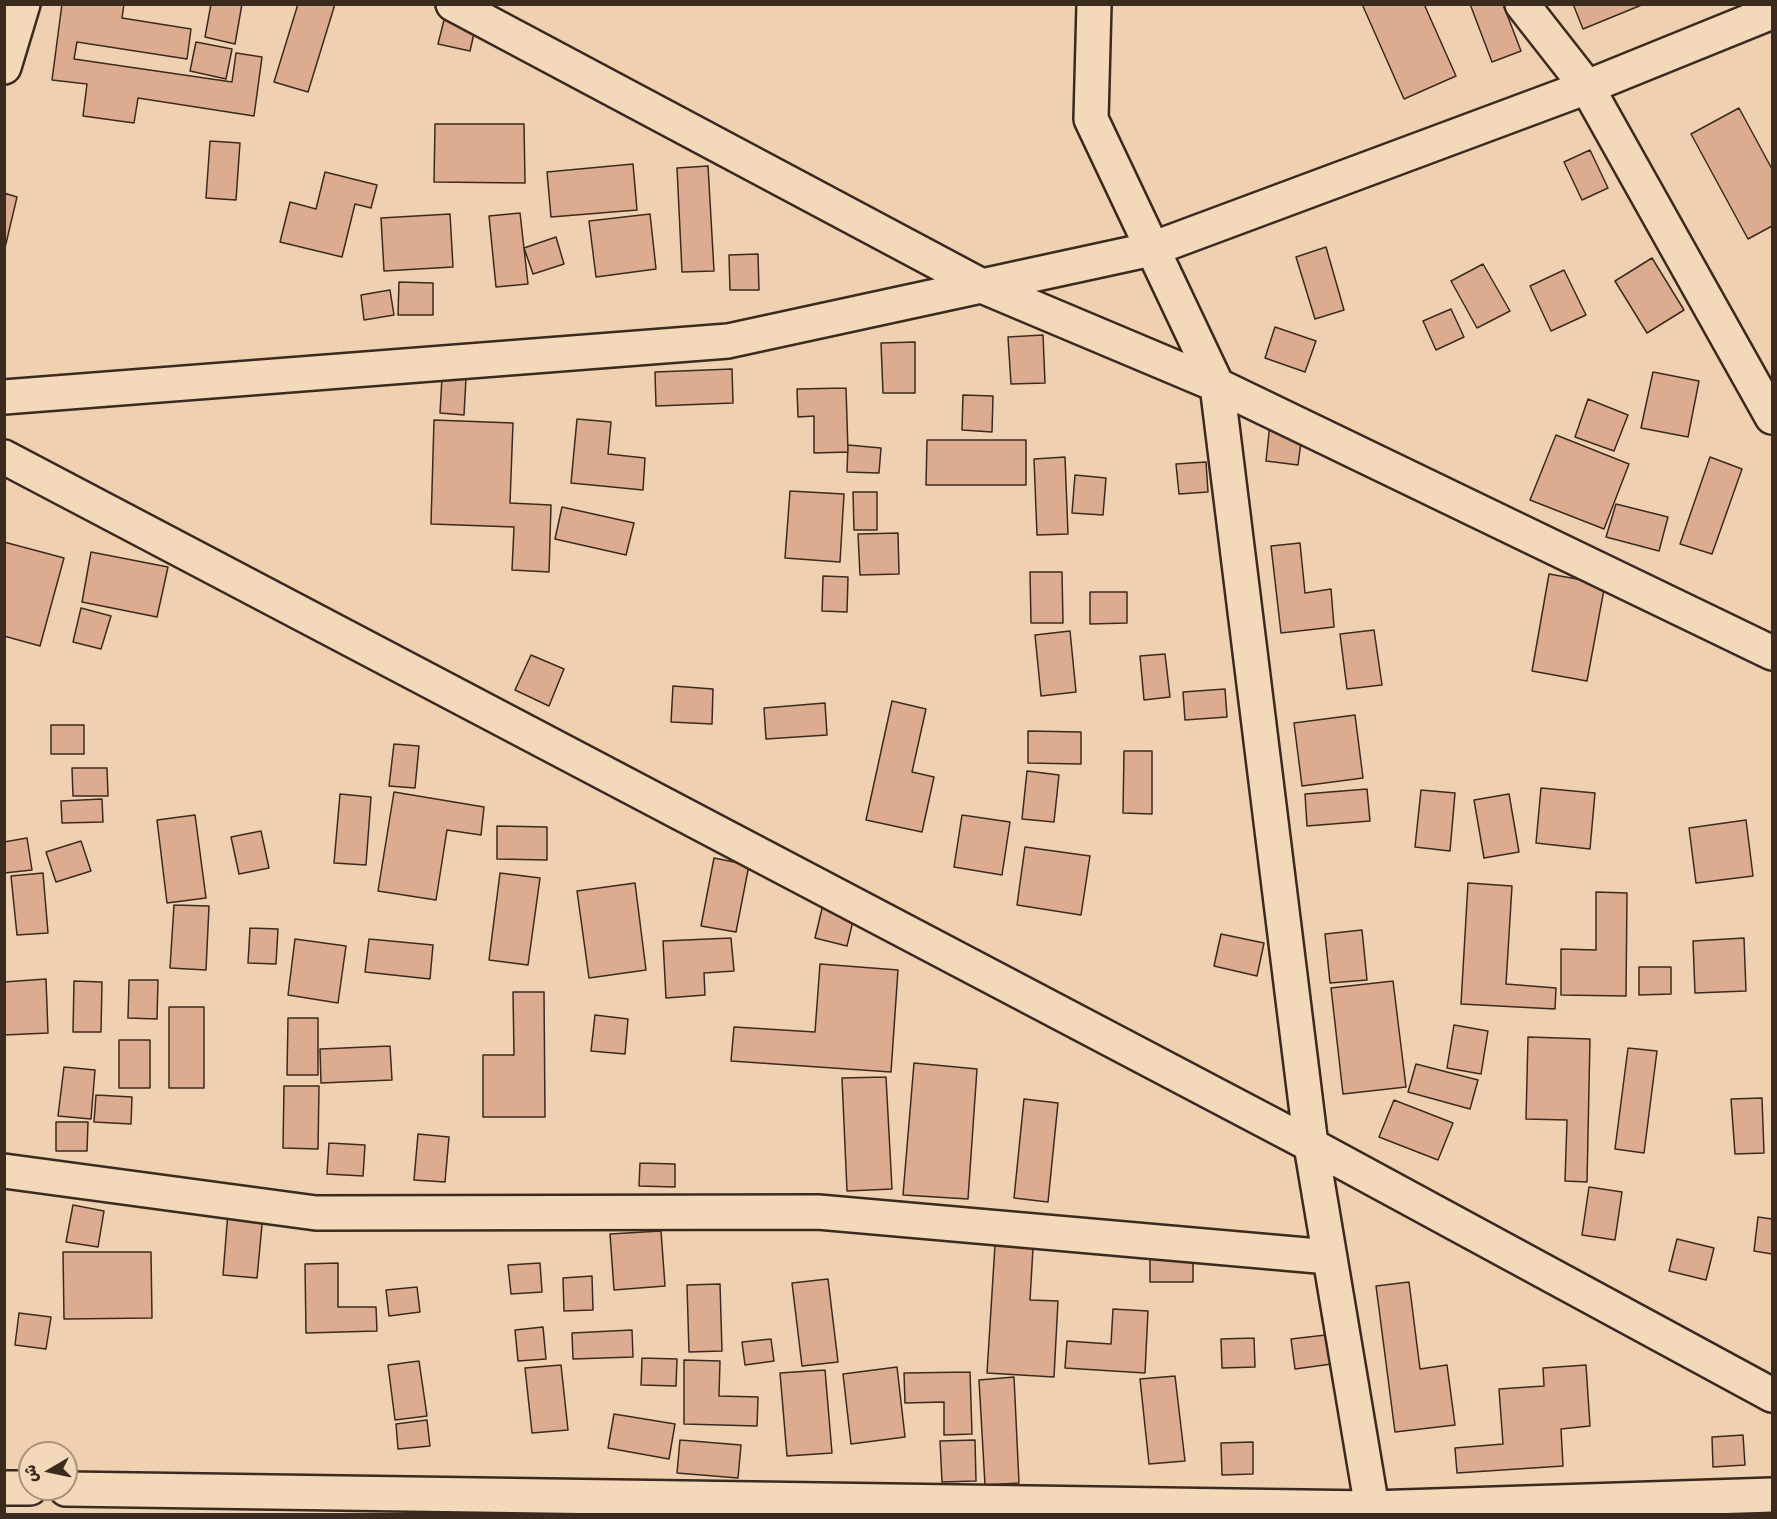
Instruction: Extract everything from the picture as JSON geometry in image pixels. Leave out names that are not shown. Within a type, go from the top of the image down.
[{"type":"street","points":[[4,67],[23,4]]},
{"type":"street","points":[[453,4],[982,286],[1216,385],[1773,653]]},
{"type":"street","points":[[1094,4],[1091,119],[1216,385],[1311,1145],[1372,1511]]},
{"type":"street","points":[[1522,4],[1587,87],[1773,417]]},
{"type":"street","points":[[4,397],[728,341],[982,286],[1152,249],[1587,87],[1773,12]]},
{"type":"street","points":[[4,457],[1311,1145],[1773,1395]]},
{"type":"street","points":[[4,1171],[316,1213],[818,1212],[1329,1257]]},
{"type":"street","points":[[78,1489],[1372,1511],[1773,1495]]},
{"type":"building","points":[[62,4],[124,4],[122,18],[191,29],[187,59],[77,42],[74,59],[232,82],[236,53],[262,57],[254,116],[138,98],[134,123],[83,116],[87,84],[52,80]]},
{"type":"building","points":[[211,4],[242,4],[235,44],[205,37]]},
{"type":"building","points":[[298,4],[335,4],[308,92],[274,82]]},
{"type":"building","points":[[1362,4],[1424,4],[1456,76],[1404,99]]},
{"type":"building","points":[[1470,4],[1503,4],[1521,51],[1492,62]]},
{"type":"building","points":[[1573,4],[1644,4],[1583,29]]},
{"type":"building","points":[[447,8],[478,16],[470,51],[438,44]]},
{"type":"building","points":[[196,42],[232,49],[226,79],[190,71]]},
{"type":"building","points":[[1739,108],[1772,169],[1772,226],[1748,239],[1691,134]]},
{"type":"building","points":[[435,124],[524,124],[525,183],[434,182]]},
{"type":"building","points":[[210,141],[240,143],[236,200],[206,198]]},
{"type":"building","points":[[1590,150],[1608,188],[1582,200],[1564,162]]},
{"type":"building","points":[[633,164],[637,210],[551,217],[547,172]]},
{"type":"building","points":[[708,166],[714,271],[682,272],[677,168]]},
{"type":"building","points":[[325,172],[377,185],[371,208],[355,204],[342,257],[280,242],[290,202],[316,209]]},
{"type":"building","points":[[4,193],[17,197],[4,252]]},
{"type":"building","points":[[520,213],[528,284],[496,287],[489,216]]},
{"type":"building","points":[[450,214],[453,267],[384,271],[381,218]]},
{"type":"building","points":[[650,214],[656,269],[596,277],[589,221]]},
{"type":"building","points":[[556,237],[564,264],[533,274],[524,248]]},
{"type":"building","points":[[1326,247],[1344,310],[1315,319],[1296,257]]},
{"type":"building","points":[[758,254],[759,290],[730,290],[729,255]]},
{"type":"building","points":[[1652,258],[1684,310],[1647,333],[1615,281]]},
{"type":"building","points":[[1483,264],[1510,311],[1477,328],[1451,281]]},
{"type":"building","points":[[1564,270],[1586,315],[1551,331],[1530,286]]},
{"type":"building","points":[[399,282],[433,283],[433,315],[398,315]]},
{"type":"building","points":[[390,290],[394,315],[364,320],[361,295]]},
{"type":"building","points":[[1451,309],[1464,337],[1436,350],[1423,321]]},
{"type":"building","points":[[1275,327],[1316,341],[1305,372],[1265,358]]},
{"type":"building","points":[[1043,335],[1045,383],[1011,384],[1008,337]]},
{"type":"building","points":[[915,342],[915,393],[883,393],[881,343]]},
{"type":"building","points":[[732,369],[733,403],[656,406],[655,372]]},
{"type":"building","points":[[1653,372],[1699,381],[1688,437],[1641,428]]},
{"type":"building","points":[[442,377],[466,378],[464,415],[440,413]]},
{"type":"building","points":[[846,388],[848,452],[814,453],[814,416],[798,417],[797,389]]},
{"type":"building","points":[[963,395],[993,396],[992,432],[962,430]]},
{"type":"building","points":[[1588,399],[1628,415],[1614,451],[1575,437]]},
{"type":"building","points":[[577,419],[611,422],[608,454],[645,458],[643,490],[571,483]]},
{"type":"building","points":[[434,420],[513,423],[510,503],[551,505],[549,572],[512,570],[514,527],[431,524]]},
{"type":"building","points":[[1270,423],[1303,427],[1298,465],[1266,461]]},
{"type":"building","points":[[1556,435],[1629,464],[1604,529],[1530,500]]},
{"type":"building","points":[[927,440],[1026,440],[1026,485],[926,485]]},
{"type":"building","points":[[848,445],[881,448],[879,473],[847,472]]},
{"type":"building","points":[[1065,457],[1068,534],[1037,535],[1034,459]]},
{"type":"building","points":[[1710,457],[1742,469],[1712,554],[1680,544]]},
{"type":"building","points":[[1206,462],[1208,492],[1179,494],[1176,464]]},
{"type":"building","points":[[1075,475],[1106,478],[1103,515],[1072,513]]},
{"type":"building","points":[[790,491],[844,494],[840,562],[785,558]]},
{"type":"building","points":[[853,492],[877,492],[877,530],[854,530]]},
{"type":"building","points":[[1616,504],[1668,517],[1659,551],[1606,537]]},
{"type":"building","points":[[562,507],[634,523],[626,555],[555,539]]},
{"type":"building","points":[[898,533],[899,574],[860,575],[858,534]]},
{"type":"building","points":[[4,542],[64,558],[40,646],[4,636]]},
{"type":"building","points":[[1300,543],[1305,593],[1331,589],[1334,627],[1281,633],[1271,546]]},
{"type":"building","points":[[91,552],[168,567],[157,617],[82,602]]},
{"type":"building","points":[[1030,572],[1062,572],[1063,623],[1031,623]]},
{"type":"building","points":[[1549,574],[1605,584],[1587,681],[1532,671]]},
{"type":"building","points":[[823,576],[848,577],[847,612],[822,611]]},
{"type":"building","points":[[1090,592],[1127,592],[1127,623],[1090,624]]},
{"type":"building","points":[[81,608],[111,616],[101,649],[73,642]]},
{"type":"building","points":[[1374,630],[1382,685],[1347,689],[1340,634]]},
{"type":"building","points":[[1070,631],[1076,692],[1041,696],[1035,635]]},
{"type":"building","points":[[1165,654],[1170,697],[1144,700],[1140,656]]},
{"type":"building","points":[[531,655],[564,669],[549,706],[515,690]]},
{"type":"building","points":[[673,686],[713,689],[712,724],[671,722]]},
{"type":"building","points":[[1225,689],[1227,717],[1185,720],[1183,692]]},
{"type":"building","points":[[892,701],[926,709],[912,772],[934,777],[922,832],[866,820]]},
{"type":"building","points":[[825,703],[827,735],[766,739],[764,708]]},
{"type":"building","points":[[1355,715],[1363,778],[1302,786],[1294,723]]},
{"type":"building","points":[[51,725],[84,725],[84,754],[51,754]]},
{"type":"building","points":[[1028,731],[1081,732],[1081,764],[1028,763]]},
{"type":"building","points":[[394,744],[419,746],[415,788],[389,786]]},
{"type":"building","points":[[1124,751],[1152,751],[1152,814],[1123,813]]},
{"type":"building","points":[[72,768],[107,768],[108,796],[73,796]]},
{"type":"building","points":[[1027,771],[1059,775],[1054,822],[1022,819]]},
{"type":"building","points":[[1541,788],[1595,793],[1590,849],[1536,843]]},
{"type":"building","points":[[1367,789],[1370,821],[1307,826],[1305,794]]},
{"type":"building","points":[[1421,790],[1455,793],[1450,851],[1415,847]]},
{"type":"building","points":[[394,792],[484,807],[481,835],[447,830],[436,900],[378,891]]},
{"type":"building","points":[[340,794],[371,797],[366,865],[334,863]]},
{"type":"building","points":[[1509,794],[1519,852],[1484,858],[1474,800]]},
{"type":"building","points":[[102,799],[103,822],[62,823],[61,801]]},
{"type":"building","points":[[195,815],[206,898],[167,903],[157,820]]},
{"type":"building","points":[[962,815],[1010,822],[1002,875],[954,867]]},
{"type":"building","points":[[1746,820],[1753,876],[1696,883],[1689,828]]},
{"type":"building","points":[[497,826],[547,827],[547,860],[497,859]]},
{"type":"building","points":[[261,831],[269,868],[239,874],[231,837]]},
{"type":"building","points":[[27,838],[32,870],[4,873],[4,842]]},
{"type":"building","points":[[81,841],[91,871],[56,882],[46,852]]},
{"type":"building","points":[[1025,847],[1090,856],[1081,915],[1017,905]]},
{"type":"building","points":[[714,858],[749,865],[736,932],[701,926]]},
{"type":"building","points":[[43,873],[48,933],[17,935],[11,876]]},
{"type":"building","points":[[500,873],[540,878],[528,965],[489,960]]},
{"type":"building","points":[[635,883],[646,970],[589,978],[577,891]]},
{"type":"building","points":[[1468,883],[1512,886],[1506,984],[1556,988],[1555,1009],[1461,1004]]},
{"type":"building","points":[[1596,892],[1627,893],[1626,996],[1561,995],[1561,949],[1596,950]]},
{"type":"building","points":[[825,896],[857,904],[847,946],[815,938]]},
{"type":"building","points":[[174,905],[209,906],[206,970],[170,968]]},
{"type":"building","points":[[250,928],[278,929],[276,964],[248,963]]},
{"type":"building","points":[[1362,930],[1367,980],[1330,983],[1325,934]]},
{"type":"building","points":[[1221,934],[1264,943],[1257,976],[1214,966]]},
{"type":"building","points":[[731,938],[734,971],[704,973],[705,995],[666,998],[663,941]]},
{"type":"building","points":[[1744,938],[1746,991],[1695,993],[1693,941]]},
{"type":"building","points":[[295,939],[346,946],[338,1003],[288,995]]},
{"type":"building","points":[[369,939],[433,945],[430,979],[365,972]]},
{"type":"building","points":[[820,964],[898,970],[891,1072],[731,1061],[734,1027],[815,1032]]},
{"type":"building","points":[[1639,967],[1671,967],[1671,994],[1639,995]]},
{"type":"building","points":[[46,979],[48,1033],[4,1035],[4,982]]},
{"type":"building","points":[[129,980],[158,980],[157,1019],[128,1018]]},
{"type":"building","points":[[74,981],[102,982],[101,1032],[73,1032]]},
{"type":"building","points":[[1393,981],[1406,1087],[1343,1094],[1331,988]]},
{"type":"building","points":[[513,992],[544,992],[545,1117],[483,1117],[483,1055],[514,1055]]},
{"type":"building","points":[[169,1007],[204,1007],[204,1088],[169,1088]]},
{"type":"building","points":[[595,1015],[628,1019],[625,1054],[591,1051]]},
{"type":"building","points":[[288,1018],[318,1018],[318,1075],[287,1075]]},
{"type":"building","points":[[1454,1025],[1488,1031],[1481,1074],[1447,1068]]},
{"type":"building","points":[[1528,1037],[1590,1039],[1587,1182],[1565,1181],[1567,1120],[1526,1119]]},
{"type":"building","points":[[119,1040],[150,1040],[150,1088],[119,1088]]},
{"type":"building","points":[[390,1046],[392,1080],[321,1083],[320,1049]]},
{"type":"building","points":[[1628,1048],[1657,1051],[1644,1153],[1615,1149]]},
{"type":"building","points":[[914,1063],[977,1069],[968,1199],[903,1195]]},
{"type":"building","points":[[1416,1064],[1478,1080],[1470,1109],[1408,1092]]},
{"type":"building","points":[[64,1067],[95,1070],[91,1119],[58,1116]]},
{"type":"building","points":[[886,1077],[892,1189],[847,1191],[842,1078]]},
{"type":"building","points":[[284,1086],[319,1086],[318,1149],[283,1148]]},
{"type":"building","points":[[96,1095],[132,1097],[131,1124],[94,1122]]},
{"type":"building","points":[[1762,1098],[1764,1153],[1735,1154],[1731,1099]]},
{"type":"building","points":[[1024,1099],[1058,1103],[1048,1202],[1014,1198]]},
{"type":"building","points":[[1394,1100],[1453,1123],[1438,1160],[1379,1137]]},
{"type":"building","points":[[56,1122],[88,1122],[87,1151],[56,1151]]},
{"type":"building","points":[[418,1134],[449,1137],[445,1182],[414,1180]]},
{"type":"building","points":[[329,1143],[365,1145],[363,1176],[327,1174]]},
{"type":"building","points":[[640,1163],[675,1164],[675,1187],[639,1186]]},
{"type":"building","points":[[1589,1187],[1622,1192],[1615,1240],[1582,1235]]},
{"type":"building","points":[[73,1205],[104,1211],[98,1247],[66,1242]]},
{"type":"building","points":[[228,1212],[263,1214],[257,1278],[223,1275]]},
{"type":"building","points":[[1758,1217],[1772,1219],[1772,1254],[1754,1251]]},
{"type":"building","points":[[661,1231],[665,1286],[614,1290],[610,1234]]},
{"type":"building","points":[[1677,1239],[1714,1248],[1706,1280],[1669,1271]]},
{"type":"building","points":[[995,1245],[1033,1248],[1030,1300],[1058,1301],[1054,1377],[987,1373]]},
{"type":"building","points":[[63,1252],[151,1252],[152,1318],[64,1319]]},
{"type":"building","points":[[1150,1254],[1193,1254],[1193,1282],[1150,1282]]},
{"type":"building","points":[[338,1263],[338,1307],[376,1307],[377,1331],[306,1333],[305,1264]]},
{"type":"building","points":[[540,1263],[542,1292],[511,1294],[508,1265]]},
{"type":"building","points":[[592,1276],[593,1310],[564,1311],[563,1278]]},
{"type":"building","points":[[828,1279],[838,1362],[802,1366],[792,1283]]},
{"type":"building","points":[[1409,1282],[1420,1369],[1447,1365],[1455,1425],[1395,1432],[1376,1286]]},
{"type":"building","points":[[720,1284],[722,1351],[689,1352],[687,1285]]},
{"type":"building","points":[[417,1287],[420,1312],[389,1316],[386,1290]]},
{"type":"building","points":[[1113,1309],[1148,1311],[1145,1373],[1065,1368],[1067,1341],[1111,1344]]},
{"type":"building","points":[[19,1313],[51,1317],[46,1349],[15,1345]]},
{"type":"building","points":[[543,1327],[546,1359],[518,1361],[515,1330]]},
{"type":"building","points":[[632,1330],[633,1357],[573,1359],[572,1333]]},
{"type":"building","points":[[1334,1334],[1339,1363],[1295,1369],[1291,1339]]},
{"type":"building","points":[[1254,1338],[1255,1367],[1222,1368],[1221,1339]]},
{"type":"building","points":[[771,1339],[774,1361],[745,1365],[742,1342]]},
{"type":"building","points":[[642,1358],[677,1359],[676,1386],[641,1385]]},
{"type":"building","points":[[684,1360],[720,1361],[719,1396],[758,1397],[757,1426],[684,1424]]},
{"type":"building","points":[[419,1361],[427,1416],[395,1420],[388,1365]]},
{"type":"building","points":[[561,1365],[568,1430],[532,1433],[525,1368]]},
{"type":"building","points":[[1586,1365],[1590,1426],[1561,1429],[1563,1466],[1457,1473],[1455,1448],[1503,1444],[1499,1389],[1544,1386],[1543,1368]]},
{"type":"building","points":[[897,1367],[905,1437],[851,1444],[843,1374]]},
{"type":"building","points":[[825,1370],[832,1453],[787,1456],[780,1373]]},
{"type":"building","points":[[970,1372],[972,1434],[944,1435],[944,1402],[905,1403],[904,1373]]},
{"type":"building","points":[[1175,1376],[1185,1461],[1149,1464],[1140,1379]]},
{"type":"building","points":[[1014,1377],[1019,1483],[985,1485],[979,1380]]},
{"type":"building","points":[[614,1414],[675,1424],[669,1459],[608,1448]]},
{"type":"building","points":[[427,1420],[430,1446],[398,1449],[396,1424]]},
{"type":"building","points":[[1743,1435],[1745,1465],[1713,1467],[1712,1437]]},
{"type":"building","points":[[680,1440],[741,1445],[738,1478],[677,1473]]},
{"type":"building","points":[[975,1440],[976,1481],[942,1482],[940,1441]]},
{"type":"building","points":[[1253,1442],[1253,1474],[1222,1475],[1221,1443]]}]
